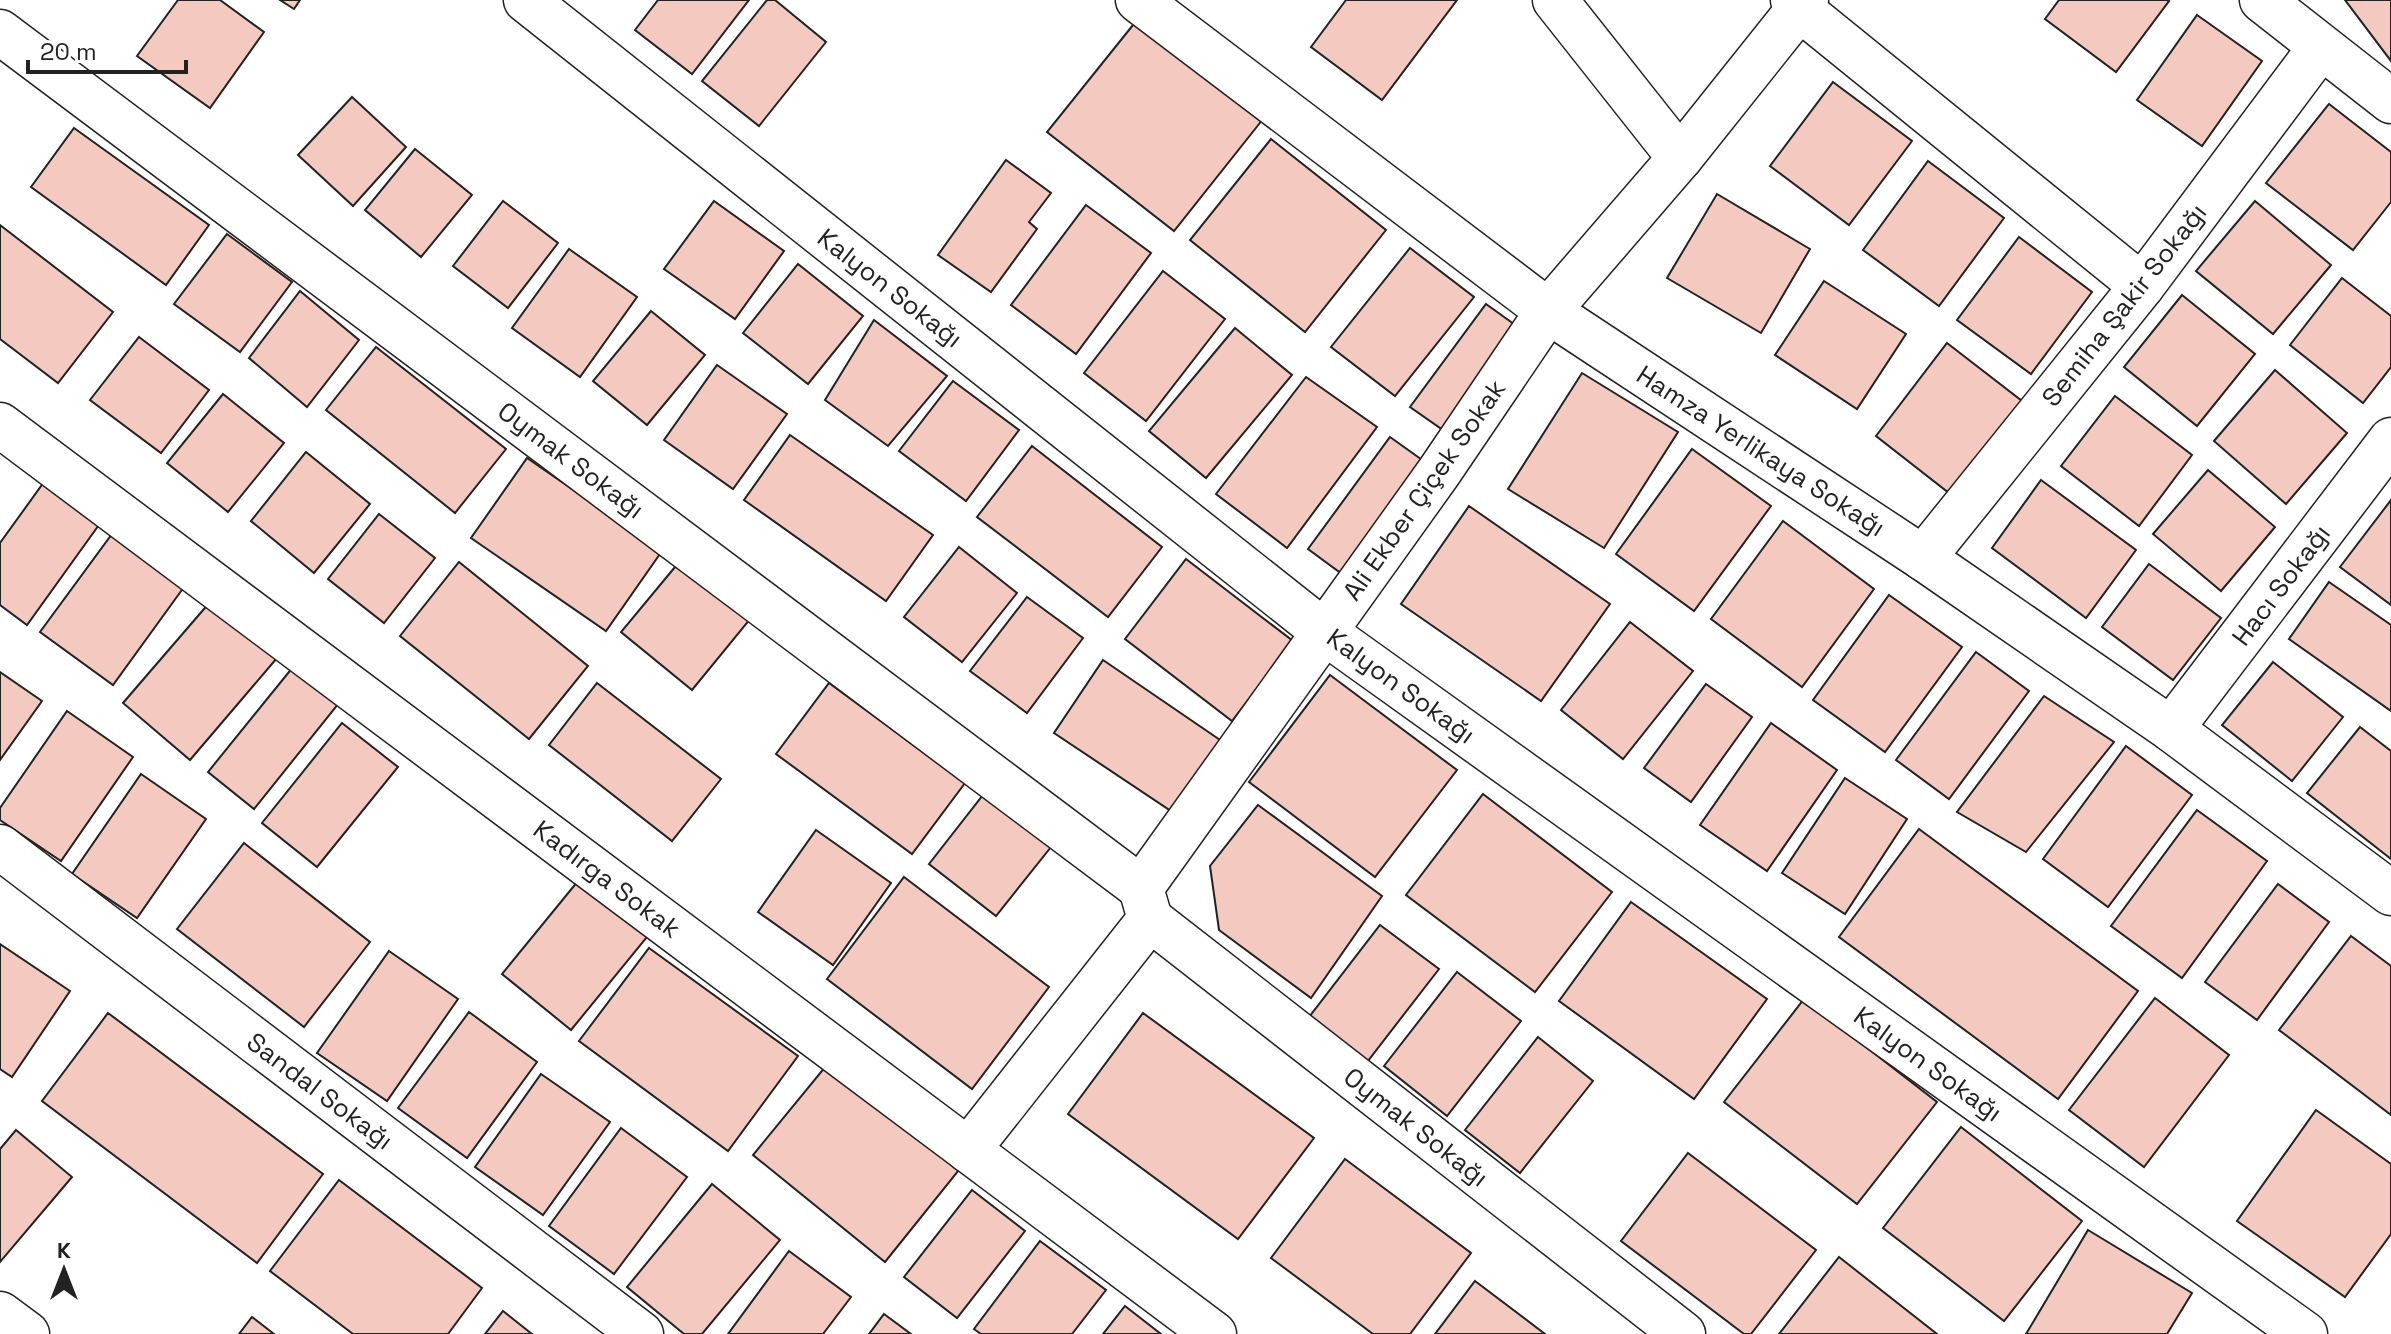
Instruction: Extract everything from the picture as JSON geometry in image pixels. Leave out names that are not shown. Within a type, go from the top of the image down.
[{"type":"street","name":"Kalyon Sokağı","points":[[526,0],[1323,631],[2305,1334]]},
{"type":"street","name":"Hamza Yerlikaya Sokağı","points":[[1138,0],[1548,311],[1923,558],[2171,729],[2391,893]]},
{"type":"street","points":[[1555,0],[1680,158]]},
{"type":"street","points":[[2262,0],[2391,101]]},
{"type":"street","name":"Ali Ekber Çiçek Sokak","points":[[968,1150],[1146,903],[1323,631],[1439,472],[1548,311],[1680,158],[1799,3]]},
{"type":"street","points":[[1799,3],[2142,286]]},
{"type":"street","name":"Oymak Sokağı","points":[[0,32],[1146,903],[1683,1334]]},
{"type":"street","name":"Semiha Şakir Sokağı","points":[[1923,558],[2142,286],[2320,48]]},
{"type":"street","name":"Kadırga Sokak","points":[[0,425],[1214,1334]]},
{"type":"street","name":"Hacı Sokağı","points":[[2171,729],[2391,440]]},
{"type":"street","name":"Sandal Sokağı","points":[[0,847],[641,1334]]},
{"type":"street","points":[[0,1314],[27,1334]]},
{"type":"building","points":[[178,0],[220,0],[264,32],[210,108],[137,56]]},
{"type":"building","points":[[280,0],[300,0],[294,9]]},
{"type":"building","points":[[658,0],[749,0],[692,74],[635,30]]},
{"type":"building","points":[[767,0],[775,0],[826,42],[759,126],[702,81]]},
{"type":"building","points":[[1346,0],[1457,0],[1382,100],[1311,47]]},
{"type":"building","points":[[2059,0],[2169,1],[2116,72],[2045,19]]},
{"type":"building","points":[[2345,0],[2391,0],[2391,61]]},
{"type":"building","points":[[2197,15],[2262,61],[2202,146],[2137,100]]},
{"type":"building","points":[[1137,20],[1263,119],[1174,231],[1047,132]]},
{"type":"building","points":[[1833,82],[1912,141],[1849,225],[1770,166]]},
{"type":"building","points":[[352,97],[406,147],[353,206],[298,155]]},
{"type":"building","points":[[2329,104],[2391,152],[2391,202],[2353,250],[2266,183]]},
{"type":"building","points":[[74,128],[209,225],[166,285],[31,187]]},
{"type":"building","points":[[1271,139],[1386,230],[1305,332],[1190,240]]},
{"type":"building","points":[[415,149],[472,195],[421,257],[365,210]]},
{"type":"building","points":[[1006,160],[1051,193],[1029,222],[1037,229],[991,292],[938,255]]},
{"type":"building","points":[[1928,161],[2004,218],[1939,306],[1863,250]]},
{"type":"building","points":[[1717,194],[1810,249],[1761,333],[1667,278]]},
{"type":"building","points":[[503,201],[558,243],[508,308],[453,266]]},
{"type":"building","points":[[714,201],[784,251],[735,319],[664,269]]},
{"type":"building","points":[[2255,201],[2331,265],[2273,334],[2196,271]]},
{"type":"building","points":[[1086,205],[1151,253],[1076,354],[1011,305]]},
{"type":"building","points":[[0,225],[113,312],[58,383],[0,339]]},
{"type":"building","points":[[227,234],[292,282],[240,352],[174,304]]},
{"type":"building","points":[[2019,237],[2092,292],[2031,374],[1957,320]]},
{"type":"building","points":[[1410,248],[1474,297],[1395,396],[1331,347]]},
{"type":"building","points":[[569,249],[637,297],[580,377],[512,328]]},
{"type":"building","points":[[798,264],[863,316],[808,384],[743,333]]},
{"type":"building","points":[[1163,271],[1225,319],[1146,421],[1084,373]]},
{"type":"building","points":[[2342,278],[2391,316],[2391,367],[2363,403],[2290,345]]},
{"type":"building","points":[[1824,281],[1906,334],[1857,409],[1775,355]]},
{"type":"building","points":[[300,291],[359,340],[307,407],[249,358]]},
{"type":"building","points":[[2182,295],[2255,354],[2197,426],[2124,367]]},
{"type":"building","points":[[1486,304],[1518,327],[1443,430],[1410,407]]},
{"type":"building","points":[[651,311],[705,355],[647,425],[593,381]]},
{"type":"building","points":[[874,320],[947,376],[888,446],[825,400]]},
{"type":"building","points":[[1235,328],[1292,375],[1206,478],[1149,431]]},
{"type":"building","points":[[139,337],[209,390],[161,453],[90,400]]},
{"type":"building","points":[[1947,343],[2022,401],[1949,493],[1876,436]]},
{"type":"building","points":[[376,347],[506,449],[455,513],[326,410]]},
{"type":"building","points":[[717,365],[787,414],[733,489],[664,440]]},
{"type":"building","points":[[2275,370],[2347,433],[2286,504],[2214,441]]},
{"type":"building","points":[[1582,373],[1678,432],[1604,548],[1508,489]]},
{"type":"building","points":[[1306,377],[1377,427],[1287,548],[1216,494]]},
{"type":"building","points":[[953,381],[1019,430],[966,501],[899,451]]},
{"type":"building","points":[[223,394],[284,443],[228,512],[167,463]]},
{"type":"building","points":[[2115,396],[2192,455],[2139,526],[2061,466]]},
{"type":"building","points":[[790,435],[933,535],[886,601],[744,500]]},
{"type":"building","points":[[1390,437],[1439,472],[1357,585],[1308,549]]},
{"type":"building","points":[[1032,446],[1162,547],[1108,617],[977,517]]},
{"type":"building","points":[[1692,449],[1771,506],[1694,611],[1616,554]]},
{"type":"building","points":[[306,452],[370,504],[314,573],[251,521]]},
{"type":"building","points":[[527,458],[662,551],[606,631],[471,538]]},
{"type":"building","points":[[2208,470],[2275,527],[2221,591],[2153,534]]},
{"type":"building","points":[[2041,480],[2136,550],[2086,618],[1992,548]]},
{"type":"building","points":[[44,482],[101,522],[27,625],[0,605],[0,543]]},
{"type":"building","points":[[2391,500],[2391,605],[2340,567]]},
{"type":"building","points":[[1469,506],[1610,604],[1541,701],[1401,604]]},
{"type":"building","points":[[379,514],[435,558],[384,623],[328,579]]},
{"type":"building","points":[[1783,521],[1874,589],[1802,687],[1711,619]]},
{"type":"building","points":[[112,534],[184,587],[113,685],[40,632]]},
{"type":"building","points":[[959,547],[1017,593],[962,662],[904,617]]},
{"type":"building","points":[[1186,559],[1293,641],[1232,721],[1125,639]]},
{"type":"building","points":[[680,561],[751,618],[692,690],[621,632]]},
{"type":"building","points":[[459,562],[588,666],[529,739],[400,636]]},
{"type":"building","points":[[2149,564],[2221,618],[2173,680],[2102,627]]},
{"type":"building","points":[[2329,582],[2391,625],[2391,711],[2289,639]]},
{"type":"building","points":[[1889,595],[1962,647],[1885,752],[1813,700]]},
{"type":"building","points":[[1027,597],[1083,638],[1027,713],[970,671]]},
{"type":"building","points":[[210,602],[277,658],[190,760],[123,703]]},
{"type":"building","points":[[1630,622],[1693,671],[1623,759],[1561,710]]},
{"type":"building","points":[[1976,652],[2029,691],[1949,799],[1896,760]]},
{"type":"building","points":[[1103,660],[1223,742],[1174,813],[1054,733]]},
{"type":"building","points":[[2273,662],[2343,717],[2292,781],[2222,725]]},
{"type":"building","points":[[293,667],[339,703],[254,809],[208,772]]},
{"type":"building","points":[[0,672],[42,701],[0,760]]},
{"type":"building","points":[[1330,675],[1457,770],[1375,877],[1249,782]]},
{"type":"building","points":[[597,683],[721,779],[672,841],[549,745]]},
{"type":"building","points":[[829,683],[965,783],[912,854],[776,754]]},
{"type":"building","points":[[1706,684],[1752,717],[1691,802],[1644,768]]},
{"type":"building","points":[[2044,696],[2114,742],[2026,852],[1957,812]]},
{"type":"building","points":[[67,711],[133,757],[61,861],[0,820],[0,808]]},
{"type":"building","points":[[342,723],[398,767],[317,867],[262,823]]},
{"type":"building","points":[[1771,723],[1837,770],[1767,871],[1700,825]]},
{"type":"building","points":[[2360,727],[2391,751],[2391,859],[2307,793]]},
{"type":"building","points":[[2126,746],[2192,795],[2108,907],[2043,859]]},
{"type":"building","points":[[141,774],[206,819],[137,918],[72,874]]},
{"type":"building","points":[[1845,778],[1907,819],[1845,914],[1782,873]]},
{"type":"building","points":[[1483,794],[1612,892],[1535,992],[1406,895]]},
{"type":"building","points":[[983,795],[1051,847],[996,916],[929,864]]},
{"type":"building","points":[[1258,805],[1382,896],[1311,998],[1219,930],[1210,866]]},
{"type":"building","points":[[2197,810],[2267,861],[2182,978],[2111,926]]},
{"type":"building","points":[[1919,829],[2138,991],[2058,1099],[1839,937]]},
{"type":"building","points":[[816,830],[891,883],[833,965],[758,912]]},
{"type":"building","points":[[244,843],[370,942],[304,1027],[177,929]]},
{"type":"building","points":[[904,877],[1049,987],[972,1089],[827,979]]},
{"type":"building","points":[[578,881],[647,937],[571,1030],[502,974]]},
{"type":"building","points":[[2278,884],[2329,922],[2257,1020],[2205,982]]},
{"type":"building","points":[[1631,902],[1767,999],[1694,1099],[1559,1001]]},
{"type":"building","points":[[1380,925],[1439,969],[1364,1066],[1306,1021]]},
{"type":"building","points":[[2351,936],[2391,966],[2391,1115],[2279,1030]]},
{"type":"building","points":[[0,944],[70,991],[12,1077],[0,1069]]},
{"type":"building","points":[[649,948],[798,1056],[728,1151],[579,1041]]},
{"type":"building","points":[[389,951],[458,999],[387,1101],[317,1053]]},
{"type":"building","points":[[1457,972],[1521,1021],[1447,1116],[1384,1066]]},
{"type":"building","points":[[2155,998],[2229,1055],[2144,1167],[2069,1110]]},
{"type":"building","points":[[1804,999],[1937,1102],[1857,1204],[1724,1102]]},
{"type":"building","points":[[469,1012],[537,1062],[467,1158],[398,1108]]},
{"type":"building","points":[[108,1013],[323,1174],[257,1263],[42,1101]]},
{"type":"building","points":[[1143,1013],[1314,1138],[1238,1239],[1068,1114]]},
{"type":"building","points":[[1538,1037],[1593,1081],[1520,1173],[1465,1130]]},
{"type":"building","points":[[835,1055],[967,1160],[885,1262],[753,1155]]},
{"type":"building","points":[[541,1074],[610,1122],[543,1215],[475,1167]]},
{"type":"building","points":[[2316,1110],[2391,1164],[2391,1234],[2345,1297],[2237,1221]]},
{"type":"building","points":[[1961,1127],[2082,1221],[2004,1321],[1883,1228]]},
{"type":"building","points":[[621,1128],[687,1177],[614,1274],[549,1226]]},
{"type":"building","points":[[16,1130],[72,1177],[0,1262],[0,1149]]},
{"type":"building","points":[[1688,1153],[1816,1250],[1751,1334],[1744,1334],[1621,1241]]},
{"type":"building","points":[[1345,1159],[1471,1253],[1410,1334],[1373,1334],[1271,1258]]},
{"type":"building","points":[[339,1180],[482,1288],[448,1334],[353,1334],[270,1271]]},
{"type":"building","points":[[712,1184],[780,1240],[702,1334],[684,1334],[627,1287]]},
{"type":"building","points":[[972,1190],[1025,1231],[957,1318],[904,1277]]},
{"type":"building","points":[[2088,1230],[2192,1293],[2167,1334],[2026,1334]]},
{"type":"building","points":[[1040,1241],[1106,1290],[1072,1334],[981,1334],[974,1329]]},
{"type":"building","points":[[789,1251],[851,1297],[823,1334],[728,1334]]},
{"type":"building","points":[[1839,1257],[1937,1334],[1779,1334]]},
{"type":"building","points":[[1475,1281],[1545,1334],[1435,1334]]},
{"type":"building","points":[[1125,1306],[1161,1334],[1103,1334]]},
{"type":"building","points":[[503,1311],[532,1334],[485,1334]]},
{"type":"building","points":[[884,1314],[911,1334],[869,1334]]},
{"type":"building","points":[[252,1317],[274,1334],[239,1334]]}]
